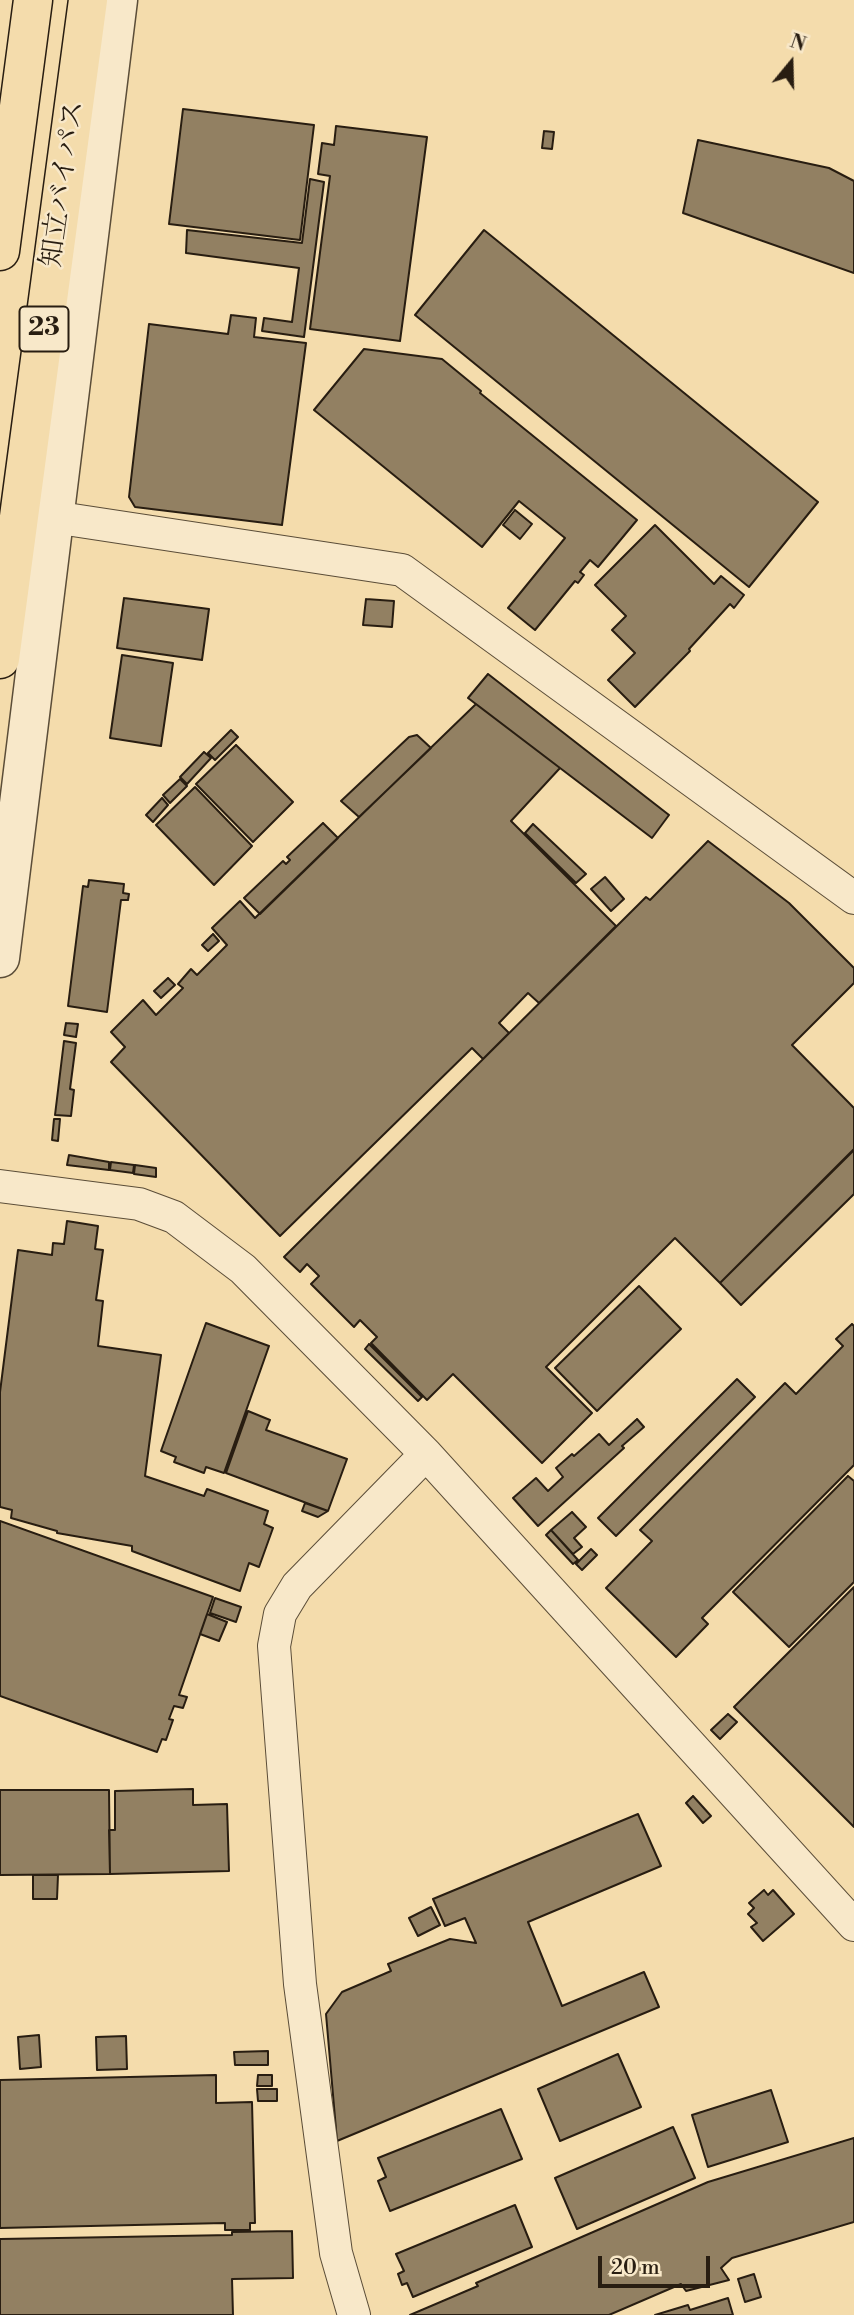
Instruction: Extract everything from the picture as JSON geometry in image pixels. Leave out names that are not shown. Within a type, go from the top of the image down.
[{"type":"highway","name":"知立バイパス","points":[[0,251],[33,0]]},
{"type":"highway","name":"知立バイパス","points":[[0,659],[88,0]]},
{"type":"street","points":[[0,958],[118,0]]},
{"type":"street","points":[[53,517],[402,570],[854,898]]},
{"type":"street","points":[[0,1186],[139,1205],[174,1217],[243,1269],[426,1454],[854,1925]]},
{"type":"street","points":[[354,2315],[336,2253],[300,1984],[274,1646],[280,1614],[297,1586],[426,1454]]},
{"type":"building","points":[[183,109],[314,125],[300,240],[169,224]]},
{"type":"building","points":[[336,126],[427,137],[400,341],[310,329],[330,176],[318,174],[322,143],[334,145]]},
{"type":"building","points":[[544,131],[554,132],[552,149],[542,148]]},
{"type":"building","points":[[698,140],[829,168],[854,181],[854,273],[683,213]]},
{"type":"building","points":[[310,179],[324,182],[304,337],[262,331],[264,318],[292,322],[299,268],[186,253],[187,230],[302,243]]},
{"type":"building","points":[[484,230],[818,502],[749,587],[415,315]]},
{"type":"building","points":[[231,315],[256,318],[254,337],[306,343],[282,525],[135,507],[129,497],[149,324],[228,334]]},
{"type":"building","points":[[364,349],[442,359],[637,520],[598,567],[590,560],[580,572],[584,575],[578,583],[575,581],[535,630],[508,608],[565,538],[519,501],[482,547],[314,410]]},
{"type":"building","points":[[515,510],[532,524],[520,539],[503,525]]},
{"type":"building","points":[[655,525],[714,584],[721,576],[744,595],[734,608],[730,604],[690,651],[635,707],[608,680],[635,653],[612,630],[626,616],[595,585]]},
{"type":"building","points":[[124,598],[209,609],[202,660],[117,648]]},
{"type":"building","points":[[366,599],[394,601],[392,627],[363,625]]},
{"type":"building","points":[[122,655],[173,663],[161,746],[110,738]]},
{"type":"building","points":[[488,674],[669,815],[652,838],[468,698]]},
{"type":"building","points":[[476,704],[560,768],[511,821],[616,926],[539,1003],[528,993],[499,1023],[509,1033],[483,1059],[472,1048],[280,1236],[111,1062],[125,1047],[111,1032],[143,1000],[156,1015],[183,988],[178,984],[191,969],[197,975],[227,945],[212,928],[240,901],[255,918]]},
{"type":"building","points":[[231,730],[238,737],[215,760],[208,753]]},
{"type":"building","points":[[417,735],[431,748],[359,817],[341,801],[409,737]]},
{"type":"building","points":[[236,745],[293,802],[253,842],[196,784]]},
{"type":"building","points":[[204,752],[211,758],[187,784],[180,777]]},
{"type":"building","points":[[180,779],[187,786],[170,803],[163,795]]},
{"type":"building","points":[[195,787],[252,846],[214,885],[156,825]]},
{"type":"building","points":[[162,798],[168,805],[153,822],[146,815]]},
{"type":"building","points":[[323,823],[338,838],[260,914],[244,898],[283,861],[286,864],[290,860],[287,857]]},
{"type":"building","points":[[533,824],[586,874],[576,883],[525,833]]},
{"type":"building","points":[[708,841],[789,903],[854,968],[854,983],[792,1045],[854,1108],[854,1149],[720,1283],[675,1238],[546,1367],[592,1413],[542,1463],[453,1374],[427,1400],[371,1343],[377,1337],[360,1320],[354,1327],[311,1284],[319,1276],[307,1264],[300,1272],[284,1257],[646,897],[650,900]]},
{"type":"building","points":[[605,877],[624,899],[611,911],[591,889]]},
{"type":"building","points":[[89,880],[124,884],[123,893],[129,894],[128,900],[121,900],[107,1012],[68,1006],[83,886],[88,887]]},
{"type":"building","points":[[213,934],[219,941],[208,951],[202,945]]},
{"type":"building","points":[[168,978],[175,985],[161,998],[154,991]]},
{"type":"building","points":[[66,1023],[78,1024],[76,1037],[64,1035]]},
{"type":"building","points":[[64,1041],[76,1043],[70,1089],[74,1090],[71,1116],[55,1115]]},
{"type":"building","points":[[54,1119],[60,1119],[58,1141],[52,1140]]},
{"type":"building","points":[[854,1150],[854,1194],[741,1305],[720,1283]]},
{"type":"building","points":[[69,1155],[109,1162],[109,1170],[67,1165]]},
{"type":"building","points":[[111,1162],[134,1165],[133,1173],[110,1170]]},
{"type":"building","points":[[135,1165],[156,1168],[156,1177],[134,1174]]},
{"type":"building","points":[[67,1221],[98,1226],[95,1249],[103,1250],[96,1300],[103,1301],[98,1346],[161,1355],[145,1476],[204,1496],[207,1489],[268,1511],[264,1524],[273,1528],[259,1567],[249,1563],[240,1591],[132,1551],[132,1546],[57,1533],[11,1518],[12,1510],[0,1507],[0,1392],[18,1250],[52,1255],[53,1243],[64,1244]]},
{"type":"building","points":[[639,1286],[681,1329],[597,1411],[555,1368]]},
{"type":"building","points":[[206,1323],[269,1346],[224,1473],[206,1467],[204,1473],[174,1462],[176,1457],[161,1451]]},
{"type":"building","points":[[852,1324],[854,1465],[702,1618],[708,1624],[676,1657],[606,1588],[652,1541],[640,1530],[785,1383],[796,1394],[843,1346],[836,1339]]},
{"type":"building","points":[[369,1344],[422,1397],[418,1401],[365,1349]]},
{"type":"building","points":[[737,1379],[755,1397],[616,1536],[598,1518]]},
{"type":"building","points":[[248,1411],[270,1420],[266,1430],[347,1459],[328,1511],[226,1473]]},
{"type":"building","points":[[637,1419],[644,1427],[538,1526],[513,1498],[536,1478],[548,1491],[563,1477],[556,1468],[572,1454],[574,1456],[599,1434],[609,1445]]},
{"type":"building","points":[[848,1476],[854,1481],[854,1582],[789,1647],[733,1592]]},
{"type":"building","points":[[305,1503],[328,1511],[318,1517],[302,1511]]},
{"type":"building","points":[[572,1512],[586,1527],[574,1538],[582,1547],[573,1554],[551,1530]]},
{"type":"building","points":[[0,1521],[213,1597],[179,1695],[187,1697],[183,1708],[174,1706],[169,1719],[173,1720],[166,1740],[162,1739],[157,1752],[0,1696]]},
{"type":"building","points":[[551,1530],[578,1560],[573,1564],[546,1535]]},
{"type":"building","points":[[591,1549],[597,1555],[582,1570],[576,1564]]},
{"type":"building","points":[[854,1587],[854,1827],[734,1707]]},
{"type":"building","points":[[215,1598],[241,1607],[236,1622],[210,1613]]},
{"type":"building","points":[[207,1614],[227,1622],[219,1641],[200,1634]]},
{"type":"building","points":[[728,1714],[737,1722],[720,1739],[711,1730]]},
{"type":"building","points":[[193,1789],[193,1805],[227,1804],[229,1871],[110,1874],[109,1830],[115,1830],[115,1791]]},
{"type":"building","points":[[0,1790],[109,1790],[110,1874],[0,1875]]},
{"type":"building","points":[[693,1796],[711,1816],[703,1823],[686,1803]]},
{"type":"building","points":[[638,1814],[661,1866],[528,1922],[562,2006],[644,1972],[659,2007],[337,2141],[326,2014],[342,1992],[391,1971],[388,1964],[450,1939],[476,1943],[465,1918],[445,1926],[433,1899]]},
{"type":"building","points":[[33,1875],[58,1875],[57,1899],[33,1899]]},
{"type":"building","points":[[764,1890],[768,1895],[773,1890],[794,1914],[763,1941],[751,1927],[757,1923],[748,1914],[754,1908],[749,1903]]},
{"type":"building","points":[[431,1907],[440,1925],[418,1936],[409,1918]]},
{"type":"building","points":[[39,2035],[41,2067],[20,2069],[18,2037]]},
{"type":"building","points":[[126,2036],[127,2069],[97,2070],[96,2037]]},
{"type":"building","points":[[268,2051],[268,2065],[235,2065],[234,2052]]},
{"type":"building","points":[[618,2054],[641,2107],[560,2141],[538,2089]]},
{"type":"building","points":[[216,2075],[216,2103],[252,2102],[255,2223],[250,2223],[250,2230],[225,2230],[225,2223],[0,2228],[0,2080]]},
{"type":"building","points":[[258,2075],[272,2075],[272,2086],[257,2086]]},
{"type":"building","points":[[257,2089],[277,2089],[277,2101],[258,2101]]},
{"type":"building","points":[[771,2090],[788,2142],[708,2167],[692,2115]]},
{"type":"building","points":[[501,2109],[522,2159],[390,2211],[378,2181],[386,2177],[378,2158]]},
{"type":"building","points":[[673,2127],[695,2178],[577,2229],[555,2178]]},
{"type":"building","points":[[854,2138],[854,2222],[732,2258],[721,2268],[729,2280],[686,2291],[681,2284],[609,2315],[410,2315],[478,2286],[476,2283],[708,2182]]},
{"type":"building","points":[[515,2205],[532,2247],[413,2297],[407,2283],[402,2285],[398,2274],[404,2271],[396,2254]]},
{"type":"building","points":[[292,2231],[293,2278],[232,2279],[233,2315],[0,2315],[0,2239],[232,2235],[232,2232]]},
{"type":"building","points":[[754,2274],[761,2297],[745,2302],[738,2279]]},
{"type":"building","points":[[728,2298],[733,2315],[655,2315],[688,2305],[690,2310]]}]
